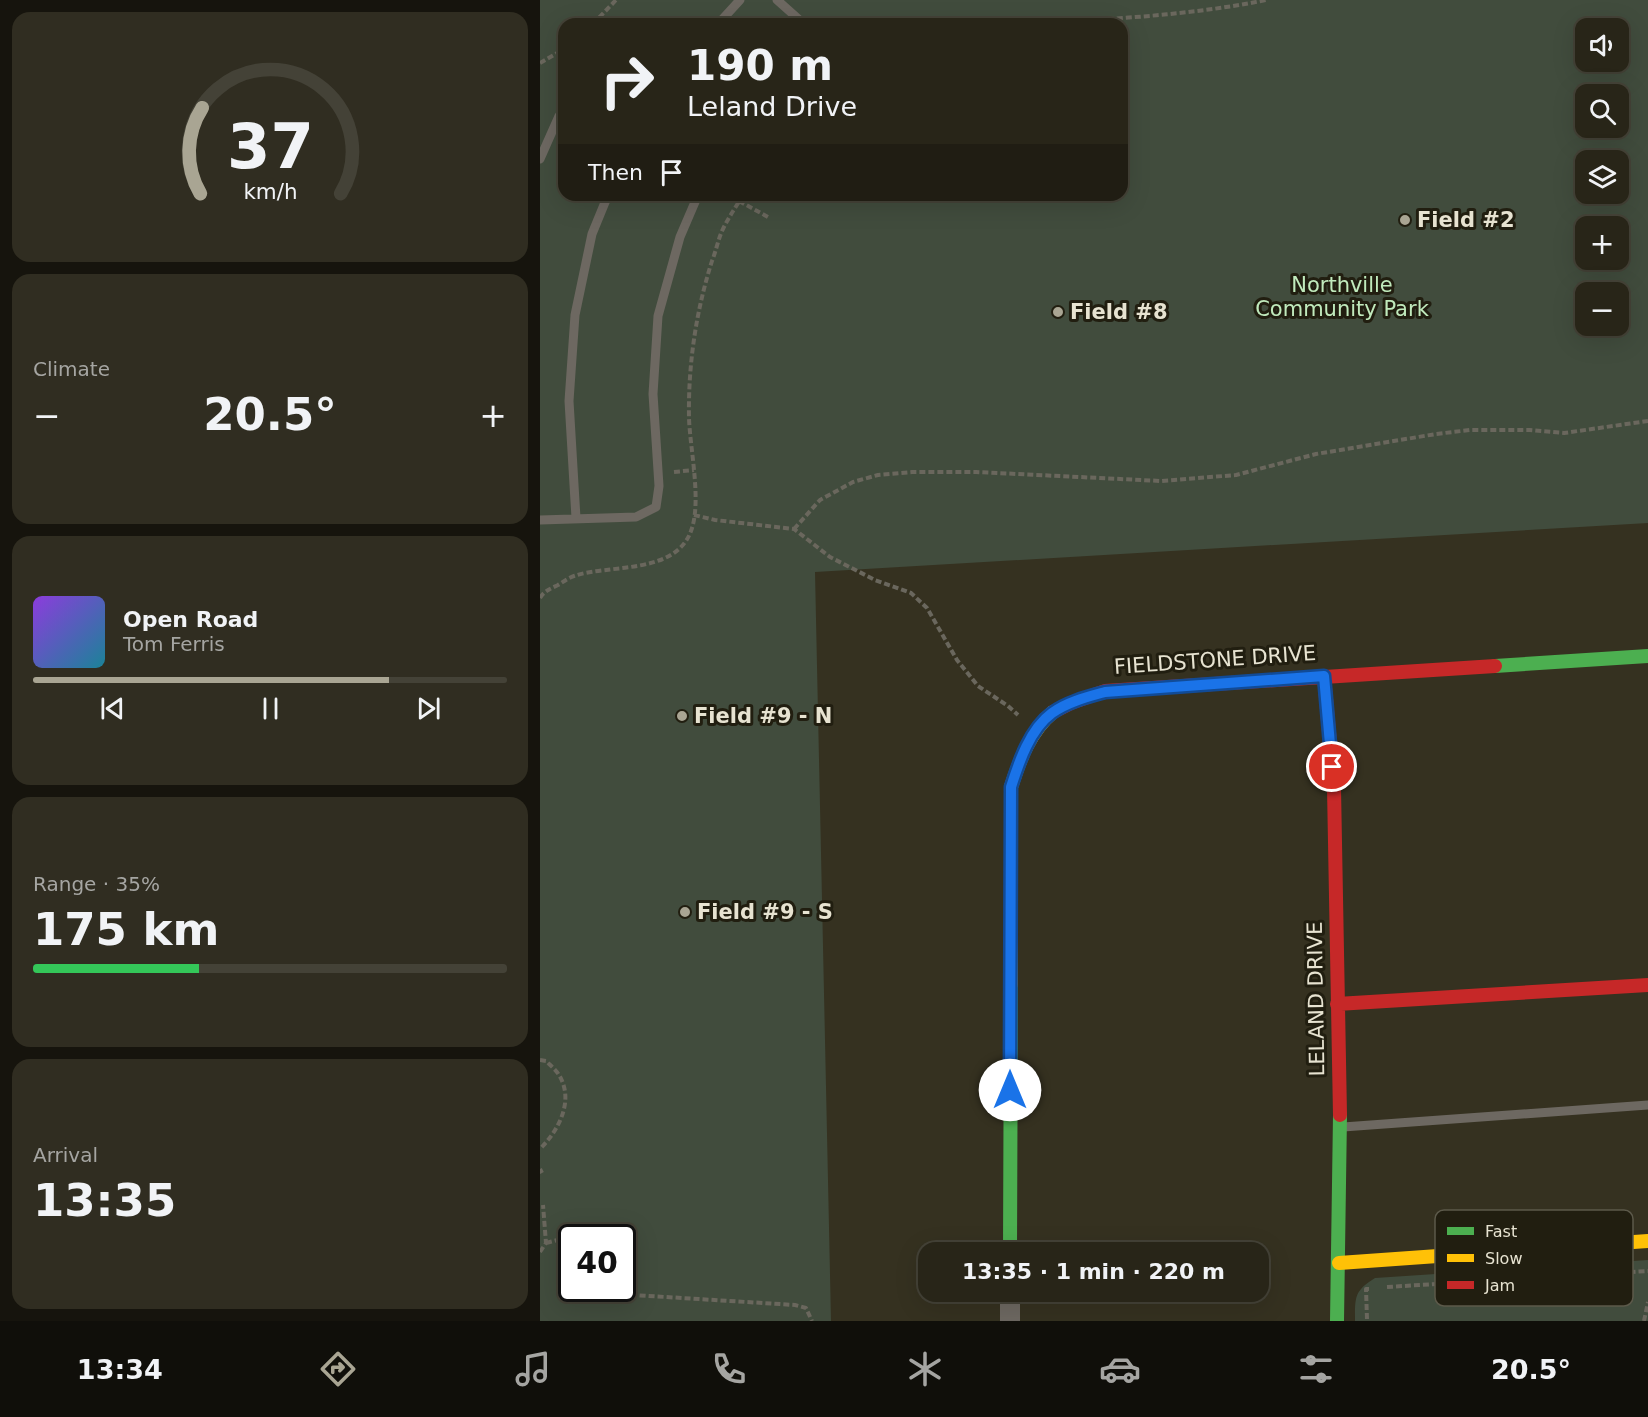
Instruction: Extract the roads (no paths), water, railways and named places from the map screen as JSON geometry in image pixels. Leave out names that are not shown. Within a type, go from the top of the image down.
[{"type":"street","name":"FIELDSTONE DRIVE","points":[[1010,1242],[1011,787],[1018,762],[1036,732],[1051,714],[1079,699],[1105,692],[1648,656]]},
{"type":"street","name":"LELAND DRIVE","points":[[1324,676],[1334,788],[1340,1127],[1337,1321]]},
{"type":"street","points":[[1337,1004],[1648,985]]},
{"type":"street","points":[[1633,1242],[1648,1241]]},
{"type":"street","points":[[1339,1263],[1435,1256]]},
{"type":"street","points":[[1010,1302],[1010,1321]]},
{"type":"lane","points":[[724,18],[740,0]]},
{"type":"lane","points":[[777,0],[797,18]]},
{"type":"lane","points":[[540,159],[558,120]]},
{"type":"lane","points":[[576,518],[569,401],[575,315],[592,234],[606,201]]},
{"type":"lane","points":[[540,520],[636,518],[656,507],[659,486],[653,394],[657,316],[680,237],[695,201]]},
{"type":"lane","points":[[1340,1127],[1648,1105]]},
{"type":"place","name":"Field #2","points":[[1405,220]]},
{"type":"place","name":"Field #8","points":[[1058,312]]},
{"type":"place","name":"Field #9 - N","points":[[682,716]]},
{"type":"place","name":"Field #9 - S","points":[[685,912]]},
{"type":"park label","name":"Northville Community Park","points":[[1342,297]]}]
